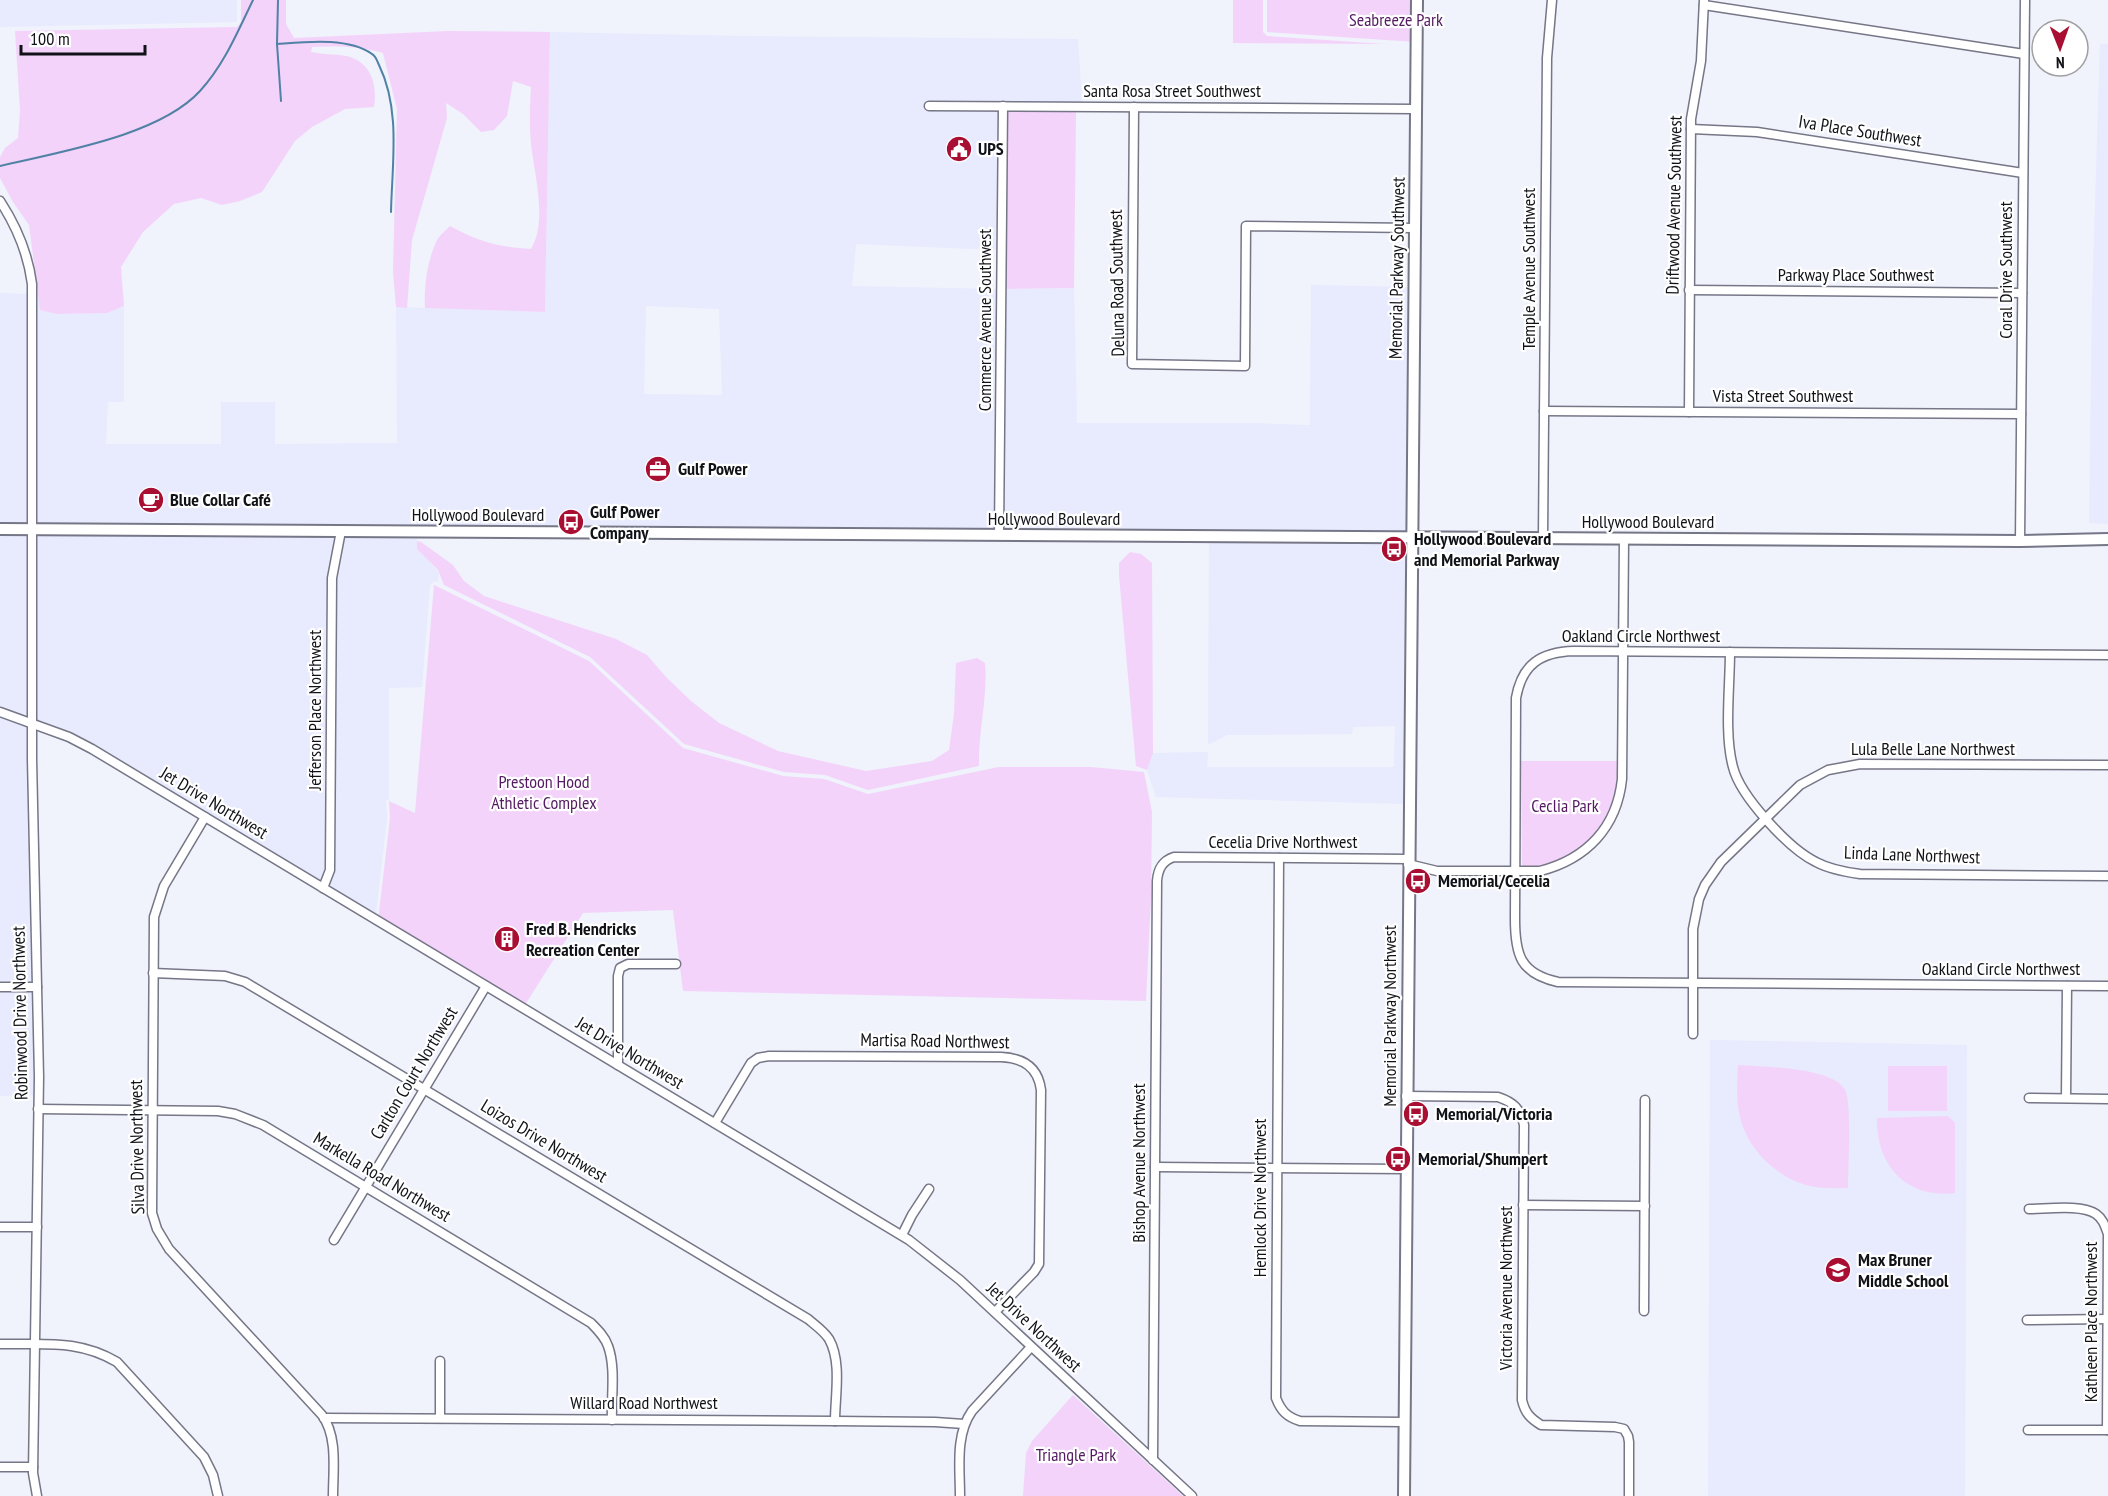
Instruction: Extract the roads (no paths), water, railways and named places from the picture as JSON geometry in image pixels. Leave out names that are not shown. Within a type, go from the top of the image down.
[{"type":"street","name":"Memorial Parkway Southwest","points":[[1411,537],[1417,0]]},
{"type":"street","name":"Temple Avenue Southwest","points":[[1543,538],[1547,58],[1552,0]]},
{"type":"street","name":"Coral Drive Southwest","points":[[2020,541],[2025,0]]},
{"type":"street","points":[[1704,2],[2024,54]]},
{"type":"street","name":"Driftwood Avenue Southwest","points":[[1689,412],[1691,129],[1692,108],[1701,62],[1704,2]]},
{"type":"street","name":"Santa Rosa Street Southwest","points":[[929,106],[1415,110]]},
{"type":"street","name":"Commerce Avenue Southwest","points":[[999,535],[1003,106]]},
{"type":"street","name":"Deluna Road Southwest","points":[[1134,107],[1132,364],[1245,366],[1246,226],[1414,228]]},
{"type":"street","name":"Iva Place Southwest","points":[[1691,129],[1757,132],[2023,173]]},
{"type":"street","name":"Robinwood Drive Northwest","points":[[0,201],[15,224],[27,259],[32,284],[32,723],[38,1109],[33,1467],[37,1496]]},
{"type":"street","name":"Parkway Place Southwest","points":[[1689,290],[2022,293]]},
{"type":"street","name":"Vista Street Southwest","points":[[1544,411],[2021,414]]},
{"type":"street","name":"Hollywood Boulevard","points":[[0,529],[2020,541],[2108,539]]},
{"type":"street","name":"Jefferson Place Northwest","points":[[323,888],[330,870],[332,578],[341,531]]},
{"type":"street","name":"Memorial Parkway Northwest","points":[[1404,1496],[1411,537]]},
{"type":"street","name":"Cecelia Drive Northwest","points":[[1160,866],[1174,858],[1279,858],[1408,861],[1437,871],[1540,871],[1572,859],[1599,838],[1614,814],[1622,779],[1624,538]]},
{"type":"street","name":"Oakland Circle Northwest","points":[[2108,655],[1623,651],[1559,651],[1552,653],[1535,662],[1521,680],[1516,698],[1515,871],[1516,946],[1522,960],[1536,975],[1558,982],[2108,986]]},
{"type":"street","name":"Linda Lane Northwest","points":[[1730,652],[1729,737],[1731,760],[1739,784],[1766,818],[1795,847],[1813,861],[1848,872],[2108,876]]},
{"type":"street","name":"Jet Drive Northwest","points":[[0,712],[69,737],[92,749],[902,1235],[931,1255],[995,1312],[1192,1496]]},
{"type":"street","name":"Lula Belle Lane Northwest","points":[[1693,1034],[1694,923],[1699,899],[1705,885],[1721,862],[1808,780],[1843,765],[1860,764],[2108,765]]},
{"type":"street","name":"Silva Drive Northwest","points":[[205,817],[164,886],[154,916],[152,1213],[163,1241],[329,1425],[333,1452],[333,1496]]},
{"type":"street","name":"Hemlock Drive Northwest","points":[[1279,858],[1276,1398],[1280,1408],[1292,1418],[1300,1421],[1404,1422]]},
{"type":"street","name":"Bishop Avenue Northwest","points":[[1153,1460],[1157,881],[1160,866]]},
{"type":"street","points":[[618,1065],[618,976],[620,968],[628,964],[676,964]]},
{"type":"street","name":"Loizos Drive Northwest","points":[[153,974],[215,975],[245,982],[808,1318],[822,1331],[831,1345],[836,1362],[835,1421]]},
{"type":"street","name":"Carlton Court Northwest","points":[[334,1240],[486,986]]},
{"type":"street","points":[[2066,1098],[2067,986]]},
{"type":"street","points":[[0,987],[37,987]]},
{"type":"street","name":"Martisa Road Northwest","points":[[715,1123],[751,1063],[758,1058],[769,1056],[1001,1057],[1023,1060],[1037,1074],[1041,1090],[1039,1264],[995,1312]]},
{"type":"street","name":"Victoria Avenue Northwest","points":[[1406,1096],[1498,1097],[1512,1103],[1522,1116],[1524,1125],[1522,1400],[1531,1418],[1541,1425],[1624,1429],[1629,1442],[1629,1496]]},
{"type":"street","points":[[2029,1098],[2108,1099]]},
{"type":"street","points":[[1644,1311],[1645,1100]]},
{"type":"street","name":"Markella Road Northwest","points":[[38,1109],[218,1111],[253,1120],[591,1323],[599,1331],[608,1347],[611,1362],[612,1419]]},
{"type":"street","points":[[1155,1167],[1406,1169]]},
{"type":"street","points":[[902,1235],[928,1189]]},
{"type":"street","points":[[1523,1205],[1645,1206]]},
{"type":"street","name":"Kathleen Place Northwest","points":[[2029,1209],[2090,1211],[2102,1220],[2108,1234],[2107,1430]]},
{"type":"street","points":[[0,1227],[37,1227]]},
{"type":"street","points":[[2027,1320],[2108,1319]]},
{"type":"street","points":[[0,1344],[79,1346],[102,1353],[117,1362],[204,1457],[213,1475],[218,1496]]},
{"type":"street","points":[[960,1496],[960,1445],[964,1424],[972,1411],[1031,1347]]},
{"type":"street","points":[[440,1360],[440,1418]]},
{"type":"street","name":"Willard Road Northwest","points":[[324,1418],[964,1424]]},
{"type":"street","points":[[2028,1430],[2107,1430]]},
{"type":"street","points":[[0,1467],[33,1467]]},
{"type":"waterway","points":[[0,166],[78,148],[134,131],[182,107],[209,81],[230,47],[253,0]]},
{"type":"waterway","points":[[278,0],[277,44],[281,101]]},
{"type":"waterway","points":[[277,44],[339,43],[362,49],[375,57],[386,82],[393,119],[391,212]]},
{"type":"place","name":"UPS","points":[[959,149]]},
{"type":"place","name":"Gulf Power","points":[[658,469]]},
{"type":"place","name":"Blue Collar Café","points":[[151,500]]},
{"type":"place","name":"Gulf Power Company","points":[[571,522]]},
{"type":"place","name":"Hollywood Boulevard and Memorial Parkway","points":[[1394,549]]},
{"type":"place","name":"Memorial/Cecelia","points":[[1418,881]]},
{"type":"place","name":"Fred B. Hendricks Recreation Center","points":[[507,939]]},
{"type":"place","name":"Memorial/Victoria","points":[[1416,1114]]},
{"type":"place","name":"Memorial/Shumpert","points":[[1398,1159]]},
{"type":"place","name":"Max Bruner Middle School","points":[[1838,1270]]},
{"type":"park label","name":"Seabreeze Park","points":[[1396,20]]},
{"type":"park label","name":"Prestoon Hood Athletic Complex","points":[[544,792]]},
{"type":"park label","name":"Ceclia Park","points":[[1565,806]]},
{"type":"park label","name":"Triangle Park","points":[[1076,1455]]}]
